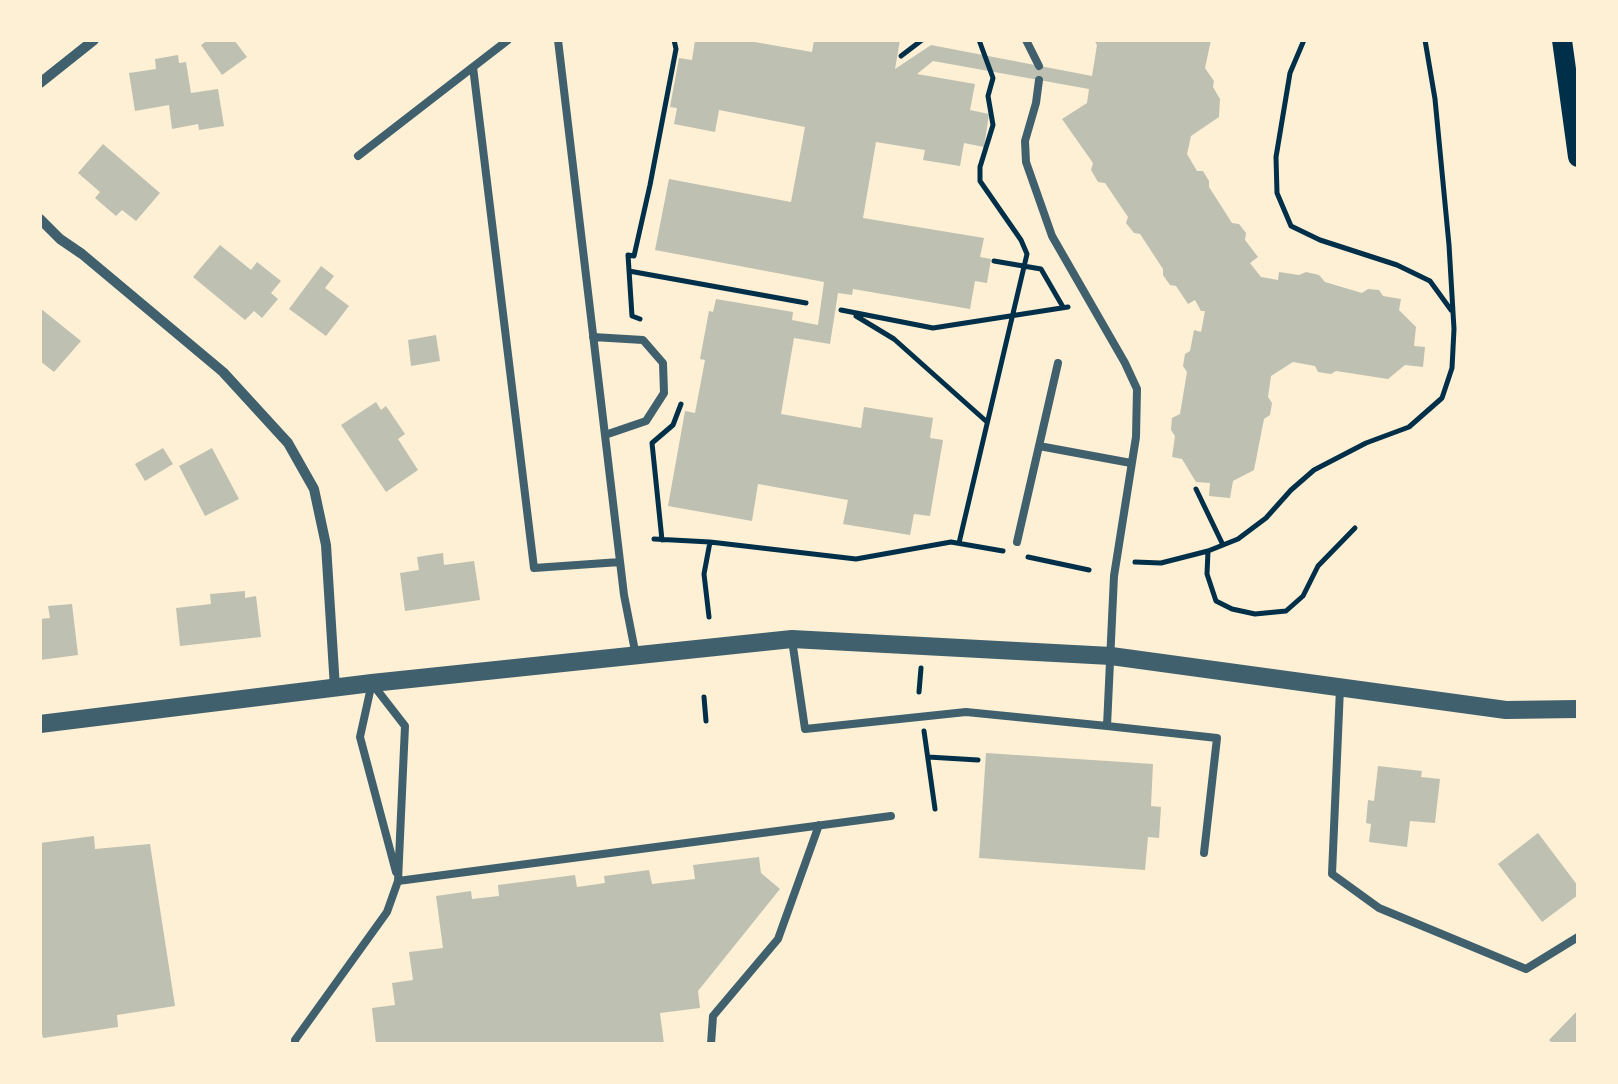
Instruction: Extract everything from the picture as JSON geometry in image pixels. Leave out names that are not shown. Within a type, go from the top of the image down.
[{"type":"main road","points":[[1562,40],[1578,157]]},
{"type":"street","points":[[40,83],[94,40]]},
{"type":"street","points":[[40,219],[223,372],[288,443],[314,490],[326,545],[334,688]]},
{"type":"street","points":[[40,724],[372,683],[792,640],[1111,656],[1506,710],[1578,709]]},
{"type":"lane","points":[[358,156],[508,40]]},
{"type":"lane","points":[[558,40],[624,595],[636,656]]},
{"type":"lane","points":[[1026,40],[1039,66]]},
{"type":"lane","points":[[473,68],[534,568],[620,562]]},
{"type":"lane","points":[[1039,80],[1025,142],[1026,162],[1052,236],[1137,388],[1136,437],[1114,576],[1108,726]]},
{"type":"lane","points":[[593,338],[643,340],[663,362],[664,392],[646,421],[605,435]]},
{"type":"lane","points":[[1017,542],[1058,363]]},
{"type":"lane","points":[[1039,446],[1132,463]]},
{"type":"lane","points":[[792,640],[805,729],[966,712],[1217,738],[1204,853]]},
{"type":"lane","points":[[372,683],[360,737],[398,881]]},
{"type":"lane","points":[[295,1044],[387,912],[398,881],[405,726],[372,683]]},
{"type":"lane","points":[[1340,688],[1332,874],[1379,908],[1526,969],[1578,937]]},
{"type":"lane","points":[[398,881],[890,816]]},
{"type":"lane","points":[[710,1044],[714,1016],[778,938],[819,825]]},
{"type":"path","points":[[644,321],[632,316],[628,255],[634,256],[646,202],[676,50],[674,40]]},
{"type":"path","points":[[901,56],[922,40]]},
{"type":"path","points":[[959,543],[1026,254],[1021,240],[980,181],[980,167],[993,125],[988,96],[993,78],[979,40]]},
{"type":"path","points":[[1304,40],[1290,73],[1276,157],[1277,193],[1292,226],[1430,281],[1453,312]]},
{"type":"path","points":[[1135,562],[1161,563],[1238,539],[1266,518],[1314,470],[1366,443],[1410,428],[1442,398],[1452,368],[1453,312],[1436,99],[1425,40]]},
{"type":"path","points":[[841,310],[932,328],[1065,308],[1041,269],[994,261]]},
{"type":"path","points":[[629,271],[806,303]]},
{"type":"path","points":[[850,312],[894,338],[988,422]]},
{"type":"path","points":[[682,398],[673,425],[652,443],[658,540],[856,559],[951,542],[1005,552]]},
{"type":"path","points":[[1196,489],[1223,545]]},
{"type":"path","points":[[1208,551],[1208,574],[1216,601],[1232,610],[1256,614],[1286,611],[1304,596],[1318,566],[1355,528]]},
{"type":"path","points":[[708,617],[704,574],[710,542]]},
{"type":"path","points":[[1022,555],[1089,570]]},
{"type":"path","points":[[919,692],[921,665]]},
{"type":"path","points":[[704,697],[706,721]]},
{"type":"path","points":[[924,728],[935,809]]},
{"type":"path","points":[[928,757],[978,760]]},
{"type":"building","points":[[208,40],[234,40],[247,57],[222,75],[201,45]]},
{"type":"building","points":[[695,40],[743,40],[812,52],[814,40],[900,40],[895,69],[931,45],[1092,76],[1097,45],[1094,40],[1211,40],[1205,68],[1220,99],[1219,117],[1191,136],[1187,154],[1197,171],[1203,171],[1232,223],[1239,224],[1246,233],[1245,240],[1258,257],[1250,263],[1261,277],[1278,280],[1279,272],[1306,272],[1362,293],[1379,290],[1383,296],[1401,299],[1399,310],[1416,327],[1414,346],[1425,347],[1423,367],[1405,365],[1388,379],[1318,372],[1315,366],[1293,362],[1271,376],[1270,415],[1264,419],[1254,470],[1233,481],[1230,498],[1209,496],[1210,483],[1196,482],[1182,459],[1172,457],[1175,436],[1171,430],[1172,418],[1180,414],[1187,372],[1183,366],[1185,354],[1190,351],[1194,330],[1201,332],[1205,311],[1195,300],[1188,304],[1176,286],[1170,285],[1140,234],[1126,223],[1128,217],[1105,183],[1098,182],[1091,170],[1093,163],[1062,119],[1087,103],[1089,89],[933,61],[917,74],[975,84],[970,110],[989,114],[984,147],[964,143],[960,166],[923,160],[925,150],[876,142],[863,218],[984,238],[980,257],[991,259],[987,283],[975,281],[970,309],[853,289],[852,295],[838,293],[830,344],[794,338],[781,414],[861,428],[864,407],[933,418],[930,438],[943,440],[930,516],[914,514],[910,535],[843,524],[848,500],[758,484],[752,521],[668,506],[685,411],[695,413],[705,360],[700,359],[709,311],[713,312],[716,299],[793,312],[792,320],[818,325],[824,282],[655,250],[669,179],[791,202],[805,127],[719,110],[715,132],[674,124],[677,108],[670,107],[679,58],[692,60]]},
{"type":"building","points":[[178,55],[179,63],[186,62],[191,93],[218,89],[224,126],[199,130],[198,124],[172,129],[169,105],[135,111],[129,73],[156,69],[155,59]]},
{"type":"building","points":[[103,144],[160,193],[136,221],[122,210],[116,216],[95,198],[100,192],[78,173]]},
{"type":"building","points":[[220,245],[251,270],[257,262],[281,281],[271,293],[278,299],[262,318],[254,311],[245,320],[193,277]]},
{"type":"building","points":[[321,266],[334,276],[325,288],[349,306],[326,336],[289,309]]},
{"type":"building","points":[[40,308],[81,341],[54,372],[40,361]]},
{"type":"building","points":[[436,335],[440,361],[411,366],[408,340]]},
{"type":"building","points":[[376,402],[381,410],[386,406],[405,434],[398,439],[418,470],[386,492],[341,425]]},
{"type":"building","points":[[163,448],[173,464],[145,481],[135,464]]},
{"type":"building","points":[[212,448],[239,499],[205,516],[179,466]]},
{"type":"building","points":[[443,553],[444,565],[474,561],[480,600],[405,611],[400,573],[419,570],[417,557]]},
{"type":"building","points":[[245,591],[245,598],[256,596],[261,637],[180,646],[176,608],[211,604],[210,594]]},
{"type":"building","points":[[72,604],[78,655],[40,660],[40,619],[50,618],[48,606]]},
{"type":"building","points":[[986,753],[1153,764],[1151,806],[1161,807],[1159,838],[1148,837],[1145,870],[979,858]]},
{"type":"building","points":[[1378,766],[1422,771],[1421,777],[1440,779],[1435,823],[1410,821],[1407,847],[1369,842],[1368,800],[1374,801]]},
{"type":"building","points":[[1538,833],[1578,886],[1578,895],[1542,922],[1498,864]]},
{"type":"building","points":[[94,836],[95,849],[150,844],[175,1006],[117,1015],[118,1027],[43,1038],[40,843]]},
{"type":"building","points":[[759,857],[761,873],[780,889],[698,991],[700,1008],[660,1013],[664,1044],[376,1044],[372,1008],[395,1005],[392,983],[413,980],[409,952],[443,948],[436,896],[471,891],[472,899],[499,896],[498,885],[575,875],[577,887],[605,883],[604,876],[649,870],[652,884],[695,879],[693,865]]},
{"type":"building","points":[[1578,1010],[1578,1044],[1553,1044],[1549,1040]]}]
